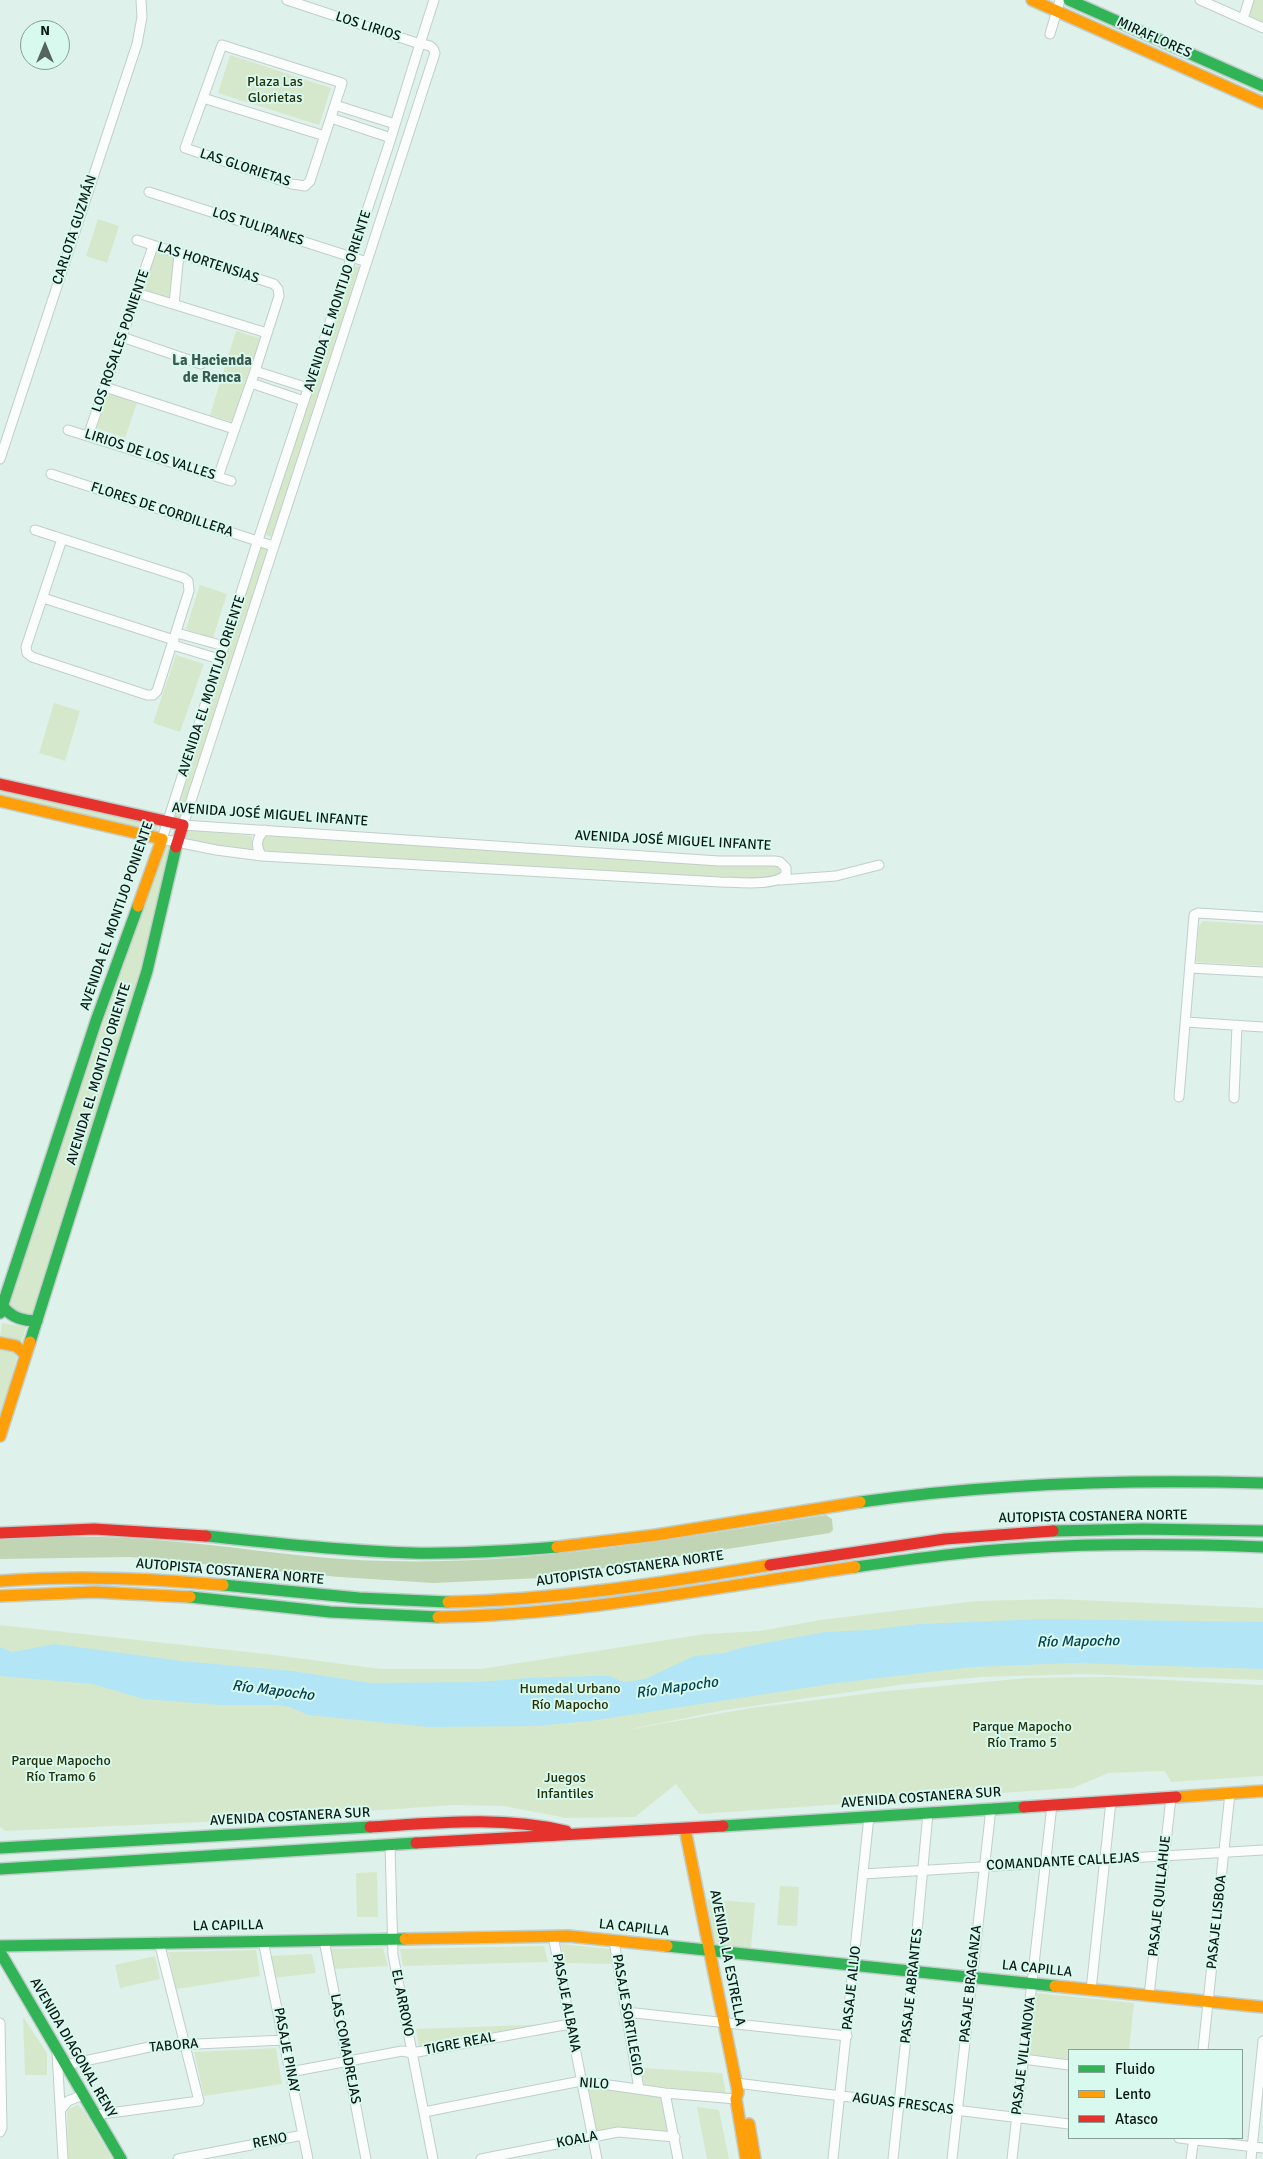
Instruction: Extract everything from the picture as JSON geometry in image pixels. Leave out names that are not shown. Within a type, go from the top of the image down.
[{"type":"main road","name":"MIRAFLORES","points":[[1032,0],[1059,6],[1263,103]]},
{"type":"main road","name":"MIRAFLORES","points":[[1069,0],[1263,86]]},
{"type":"main road","name":"AVENIDA JOSÉ MIGUEL INFANTE","points":[[0,784],[183,825]]},
{"type":"main road","points":[[0,801],[162,839]]},
{"type":"main road","name":"AVENIDA EL MONTIJO ORIENTE","points":[[0,1436],[38,1321],[147,970],[177,842],[183,825]]},
{"type":"main road","name":"AVENIDA EL MONTIJO PONIENTE","points":[[1,1309],[96,1021],[162,839]]},
{"type":"main road","points":[[1,1309],[15,1318],[38,1321]]},
{"type":"main road","points":[[0,1343],[16,1346],[26,1355]]},
{"type":"main road","points":[[0,1533],[60,1529],[106,1529],[176,1533],[355,1550],[453,1553],[506,1552],[624,1539],[897,1496],[991,1486],[1154,1480],[1263,1483]]},
{"type":"main road","name":"AUTOPISTA COSTANERA NORTE","points":[[0,1581],[54,1577],[120,1577],[403,1601],[482,1601],[611,1589],[890,1546],[996,1534],[1100,1528],[1263,1530]]},
{"type":"main road","name":"AUTOPISTA COSTANERA NORTE","points":[[0,1596],[108,1592],[184,1596],[362,1614],[441,1617],[482,1616],[556,1611],[614,1604],[949,1554],[1034,1547],[1102,1545],[1263,1547]]},
{"type":"main road","points":[[1226,1546],[1263,1553]]},
{"type":"main road","name":"AVENIDA COSTANERA SUR","points":[[0,1869],[685,1829],[1263,1791]]},
{"type":"main road","name":"AVENIDA COSTANERA SUR","points":[[0,1848],[508,1820],[529,1822],[581,1835]]},
{"type":"main road","points":[[383,1826],[389,1836],[390,1845]]},
{"type":"main road","name":"AVENIDA LA ESTRELLA","points":[[685,1829],[737,2091],[746,2159]]},
{"type":"main road","points":[[198,1837],[195,1847],[199,1858]]},
{"type":"main road","points":[[170,1839],[174,1849],[172,1860]]},
{"type":"main road","name":"LA CAPILLA","points":[[0,1946],[553,1936],[1263,2007]]},
{"type":"main road","name":"AVENIDA DIAGONAL RENY","points":[[0,1952],[121,2159]]},
{"type":"main road","name":"AVENIDA LA ESTRELLA","points":[[737,2091],[743,2098],[755,2159]]},
{"type":"street","name":"CARLOTA GUZMÁN","points":[[0,459],[137,44],[142,17],[141,0]]},
{"type":"street","name":"LOS LIRIOS","points":[[288,0],[420,44]]},
{"type":"street","name":"AVENIDA EL MONTIJO PONIENTE","points":[[162,839],[258,540],[391,138],[434,0]]},
{"type":"street","points":[[1202,0],[1263,28]]},
{"type":"street","points":[[1243,19],[1249,0]]},
{"type":"street","points":[[1050,34],[1059,6]]},
{"type":"street","name":"AVENIDA EL MONTIJO ORIENTE","points":[[183,825],[434,55],[433,47],[420,44]]},
{"type":"street","name":"LAS GLORIETAS","points":[[222,45],[342,83],[335,105],[310,181],[305,186],[292,184],[185,148],[222,45]]},
{"type":"street","points":[[203,98],[325,136]]},
{"type":"street","points":[[335,105],[395,124]]},
{"type":"street","points":[[331,118],[391,138]]},
{"type":"street","name":"LOS TULIPANES","points":[[150,192],[367,262]]},
{"type":"street","name":"LAS HORTENSIAS","points":[[137,240],[274,284],[278,289],[279,296],[267,333]]},
{"type":"street","name":"LOS ROSALES PONIENTE","points":[[88,436],[153,246]]},
{"type":"street","points":[[174,304],[179,254]]},
{"type":"street","points":[[137,292],[267,333],[256,371],[218,477]]},
{"type":"street","points":[[122,337],[201,364]]},
{"type":"street","points":[[256,371],[308,388]]},
{"type":"street","points":[[251,383],[304,401]]},
{"type":"street","points":[[105,386],[234,429]]},
{"type":"street","name":"LIRIOS DE LOS VALLES","points":[[68,430],[231,481]]},
{"type":"street","name":"FLORES DE CORDILLERA","points":[[50,474],[273,546]]},
{"type":"street","points":[[35,530],[186,579],[190,588],[157,692],[153,695],[147,695],[32,657],[27,653],[26,647],[62,539]]},
{"type":"street","points":[[43,598],[175,639],[219,660]]},
{"type":"street","points":[[175,639],[224,646]]},
{"type":"street","name":"AVENIDA JOSÉ MIGUEL INFANTE","points":[[183,825],[719,861],[776,861],[783,864],[786,870],[780,880]]},
{"type":"street","points":[[262,856],[258,850],[257,842],[265,830]]},
{"type":"street","points":[[162,839],[262,856],[701,881],[741,882],[836,876],[879,865]]},
{"type":"street","points":[[1179,1097],[1194,915],[1198,913],[1263,917]]},
{"type":"street","points":[[1190,968],[1263,972]]},
{"type":"street","points":[[1186,1022],[1263,1027]]},
{"type":"street","points":[[1234,1098],[1236,1025]]},
{"type":"street","name":"PASAJE LISBOA","points":[[1203,2049],[1230,1793]]},
{"type":"street","name":"PASAJE QUILLAHUE","points":[[1149,1996],[1171,1797]]},
{"type":"street","points":[[1091,1990],[1111,1801]]},
{"type":"street","name":"PASAJE VILLANOVA","points":[[1012,2159],[1052,1804]]},
{"type":"street","name":"PASAJE BRAGANZA","points":[[952,2159],[991,1808]]},
{"type":"street","name":"PASAJE ABRANTES","points":[[893,2159],[914,1972],[928,1813]]},
{"type":"street","name":"PASAJE ALIJO","points":[[833,2159],[869,1816]]},
{"type":"street","name":"EL ARROYO","points":[[390,1845],[392,1939],[395,1965],[433,2159]]},
{"type":"street","name":"COMANDANTE CALLEJAS","points":[[863,1874],[1263,1850]]},
{"type":"street","name":"PASAJE ALBANA","points":[[553,1936],[596,2159]]},
{"type":"street","name":"LAS COMADREJAS","points":[[324,1940],[366,2159]]},
{"type":"street","name":"PASAJE PINAY","points":[[263,1941],[308,2159]]},
{"type":"street","name":"PASAJE SORTILEGIO","points":[[614,1941],[639,2090]]},
{"type":"street","points":[[96,2115],[199,2101],[160,1942]]},
{"type":"street","points":[[626,2012],[847,2036]]},
{"type":"street","points":[[0,2023],[0,2132]]},
{"type":"street","name":"TIGRE REAL","points":[[290,2072],[402,2051],[412,2053],[570,2024]]},
{"type":"street","name":"TABORA","points":[[66,2065],[154,2046],[284,2040]]},
{"type":"street","points":[[1251,2159],[1263,2041]]},
{"type":"street","points":[[57,2050],[63,2159]]},
{"type":"street","points":[[1023,2059],[1068,2064]]},
{"type":"street","name":"NILO","points":[[424,2112],[581,2081],[665,2093],[737,2091]]},
{"type":"street","name":"AGUAS FRESCAS","points":[[737,2091],[840,2096],[1068,2124]]},
{"type":"street","points":[[665,2093],[678,2159]]},
{"type":"street","points":[[61,2109],[68,2101],[83,2095]]},
{"type":"street","name":"KOALA","points":[[481,2159],[592,2137],[630,2132],[674,2137]]},
{"type":"street","name":"RENO","points":[[178,2159],[303,2135]]},
{"type":"street","points":[[1192,2159],[1194,2139],[1263,2148]]},
{"type":"green space","points":[[1252,0],[1263,0],[1263,25],[1246,18]]},
{"type":"green space","name":"Plaza Las Glorietas","points":[[230,55],[331,88],[319,125],[218,93]]},
{"type":"green space","points":[[98,219],[119,226],[107,263],[86,256]]},
{"type":"green space","points":[[155,251],[176,258],[171,299],[142,290]]},
{"type":"green space","points":[[353,267],[361,268],[274,535],[271,537],[266,535],[266,528]]},
{"type":"green space","points":[[236,331],[260,338],[233,422],[210,415]]},
{"type":"green space","points":[[108,393],[137,403],[125,438],[96,428]]},
{"type":"green space","points":[[261,548],[267,548],[267,552],[181,817],[173,817],[173,814]]},
{"type":"green space","points":[[200,585],[227,594],[213,638],[186,629]]},
{"type":"green space","points":[[176,655],[204,664],[180,732],[153,723]]},
{"type":"green space","points":[[54,703],[80,711],[65,761],[39,753]]},
{"type":"green space","points":[[0,787],[155,824],[158,828],[157,831],[0,797]]},
{"type":"green space","points":[[190,830],[252,836],[252,850],[189,842],[186,835]]},
{"type":"green space","points":[[266,836],[744,866],[776,866],[781,873],[773,876],[726,878],[268,851],[262,848],[260,841]]},
{"type":"green space","points":[[166,844],[172,848],[146,954],[35,1313],[31,1315],[14,1314],[9,1306],[10,1299],[163,846]]},
{"type":"green space","points":[[1203,921],[1263,925],[1263,966],[1196,962],[1199,926]]},
{"type":"green space","points":[[2,1323],[26,1327],[22,1341],[0,1337]]},
{"type":"green space","points":[[0,1349],[12,1351],[17,1357],[0,1417]]},
{"type":"green space","points":[[826,1515],[832,1519],[833,1530],[830,1533],[541,1578],[433,1583],[339,1577],[130,1557],[0,1559],[0,1540],[112,1537],[205,1544],[361,1560],[442,1561],[498,1559],[662,1541]]},
{"type":"green space","points":[[1058,1599],[1263,1608],[1263,1680],[1082,1674],[981,1677],[906,1684],[725,1710],[626,1730],[751,1708],[888,1691],[1027,1678],[1110,1677],[1263,1685],[1263,1776],[1171,1782],[1165,1771],[1108,1773],[1073,1788],[699,1814],[676,1784],[635,1817],[566,1818],[504,1806],[453,1805],[367,1811],[339,1809],[312,1817],[5,1831],[0,1827],[0,1625],[266,1654],[381,1669],[481,1669],[705,1634],[760,1631],[820,1620],[976,1601]]},
{"type":"green space","points":[[377,1872],[378,1917],[357,1917],[356,1873]]},
{"type":"green space","points":[[780,1886],[799,1887],[797,1926],[777,1925]]},
{"type":"green space","points":[[707,1899],[755,1903],[751,1948],[714,1945]]},
{"type":"green space","points":[[561,1944],[611,1949],[615,1964],[564,1963]]},
{"type":"green space","points":[[544,1946],[548,1962],[403,1966],[400,1949]]},
{"type":"green space","points":[[383,1948],[388,1966],[334,1969],[329,1949]]},
{"type":"green space","points":[[256,1950],[260,1976],[176,1989],[168,1952]]},
{"type":"green space","points":[[312,1954],[316,1973],[274,1978],[269,1956]]},
{"type":"green space","points":[[155,1956],[160,1979],[120,1988],[115,1965]]},
{"type":"green space","points":[[1036,1993],[1134,2003],[1129,2049],[1068,2049],[1068,2059],[1027,2055]]},
{"type":"green space","points":[[23,2017],[47,2053],[47,2075],[25,2075]]},
{"type":"green space","points":[[554,2024],[420,2054],[416,2029]]},
{"type":"green space","points":[[276,2048],[282,2084],[204,2096],[194,2052]]},
{"type":"green space","points":[[641,2068],[722,2073],[726,2094],[644,2085]]},
{"type":"green space","points":[[583,2085],[663,2097],[669,2132],[623,2129],[591,2133]]},
{"type":"green space","points":[[77,2105],[83,2109],[112,2159],[68,2159],[67,2110]]},
{"type":"green space","points":[[697,2107],[719,2110],[729,2159],[707,2159]]},
{"type":"water","name":"Río Mapocho","points":[[1043,1619],[1263,1622],[1263,1669],[1074,1663],[972,1667],[837,1683],[590,1721],[536,1726],[428,1727],[308,1715],[290,1707],[277,1705],[220,1705],[144,1699],[92,1684],[0,1676],[0,1647],[12,1652],[55,1644],[182,1661],[292,1671],[371,1683],[478,1682],[593,1676],[609,1676],[624,1682],[645,1679],[694,1656],[724,1653],[744,1647],[824,1632],[869,1630],[919,1624]]},
{"type":"traffic: fast","points":[[1069,0],[1263,86]]},
{"type":"traffic: fast","points":[[30,1342],[147,971],[176,847]]},
{"type":"traffic: fast","points":[[0,1313],[96,1021],[138,906]]},
{"type":"traffic: fast","points":[[3,1306],[18,1318],[37,1321]]},
{"type":"traffic: fast","points":[[860,1502],[961,1490],[1061,1484],[1111,1482],[1263,1483]]},
{"type":"traffic: fast","points":[[1053,1531],[1143,1529],[1263,1531]]},
{"type":"traffic: fast","points":[[206,1536],[335,1549],[412,1553],[484,1552],[557,1547]]},
{"type":"traffic: fast","points":[[855,1567],[961,1553],[1055,1546],[1204,1545],[1263,1547]]},
{"type":"traffic: fast","points":[[223,1585],[359,1598],[448,1602]]},
{"type":"traffic: fast","points":[[190,1597],[330,1612],[438,1617]]},
{"type":"traffic: fast","points":[[723,1826],[1024,1807]]},
{"type":"traffic: fast","points":[[0,1848],[370,1827]]},
{"type":"traffic: fast","points":[[0,1869],[416,1843]]},
{"type":"traffic: fast","points":[[0,1946],[405,1939]]},
{"type":"traffic: fast","points":[[667,1946],[1055,1986]]},
{"type":"traffic: fast","points":[[0,1952],[121,2159]]},
{"type":"traffic: slow","points":[[1032,0],[1263,103]]},
{"type":"traffic: slow","points":[[0,801],[162,839],[138,906]]},
{"type":"traffic: slow","points":[[0,1436],[30,1342]]},
{"type":"traffic: slow","points":[[0,1343],[16,1346],[26,1355]]},
{"type":"traffic: slow","points":[[557,1547],[656,1535],[860,1502]]},
{"type":"traffic: slow","points":[[448,1602],[529,1598],[609,1590],[770,1565]]},
{"type":"traffic: slow","points":[[438,1617],[491,1615],[595,1606],[855,1567]]},
{"type":"traffic: slow","points":[[0,1581],[112,1578],[223,1585]]},
{"type":"traffic: slow","points":[[0,1596],[94,1592],[190,1597]]},
{"type":"traffic: slow","points":[[1176,1797],[1263,1791]]},
{"type":"traffic: slow","points":[[685,1829],[738,2092],[736,2099],[746,2159]]},
{"type":"traffic: slow","points":[[405,1939],[568,1936],[667,1946]]},
{"type":"traffic: slow","points":[[1055,1986],[1263,2007]]},
{"type":"traffic: slow","points":[[749,2124],[755,2159]]},
{"type":"traffic: jam","points":[[0,784],[183,825],[176,847]]},
{"type":"traffic: jam","points":[[0,1533],[94,1529],[206,1536]]},
{"type":"traffic: jam","points":[[770,1565],[945,1539],[1053,1531]]},
{"type":"traffic: jam","points":[[1024,1807],[1176,1797]]},
{"type":"traffic: jam","points":[[370,1827],[493,1822],[542,1826],[566,1831]]},
{"type":"traffic: jam","points":[[416,1843],[723,1826]]},
{"type":"district","name":"La Hacienda de Renca","points":[[212,370]]},
{"type":"park label","name":"Humedal Urbano Río Mapocho","points":[[570,1698]]},
{"type":"park label","name":"Parque Mapocho Río Tramo 5","points":[[1022,1735]]},
{"type":"park label","name":"Parque Mapocho Río Tramo 6","points":[[61,1769]]},
{"type":"park label","name":"Juegos Infantiles","points":[[565,1786]]}]
